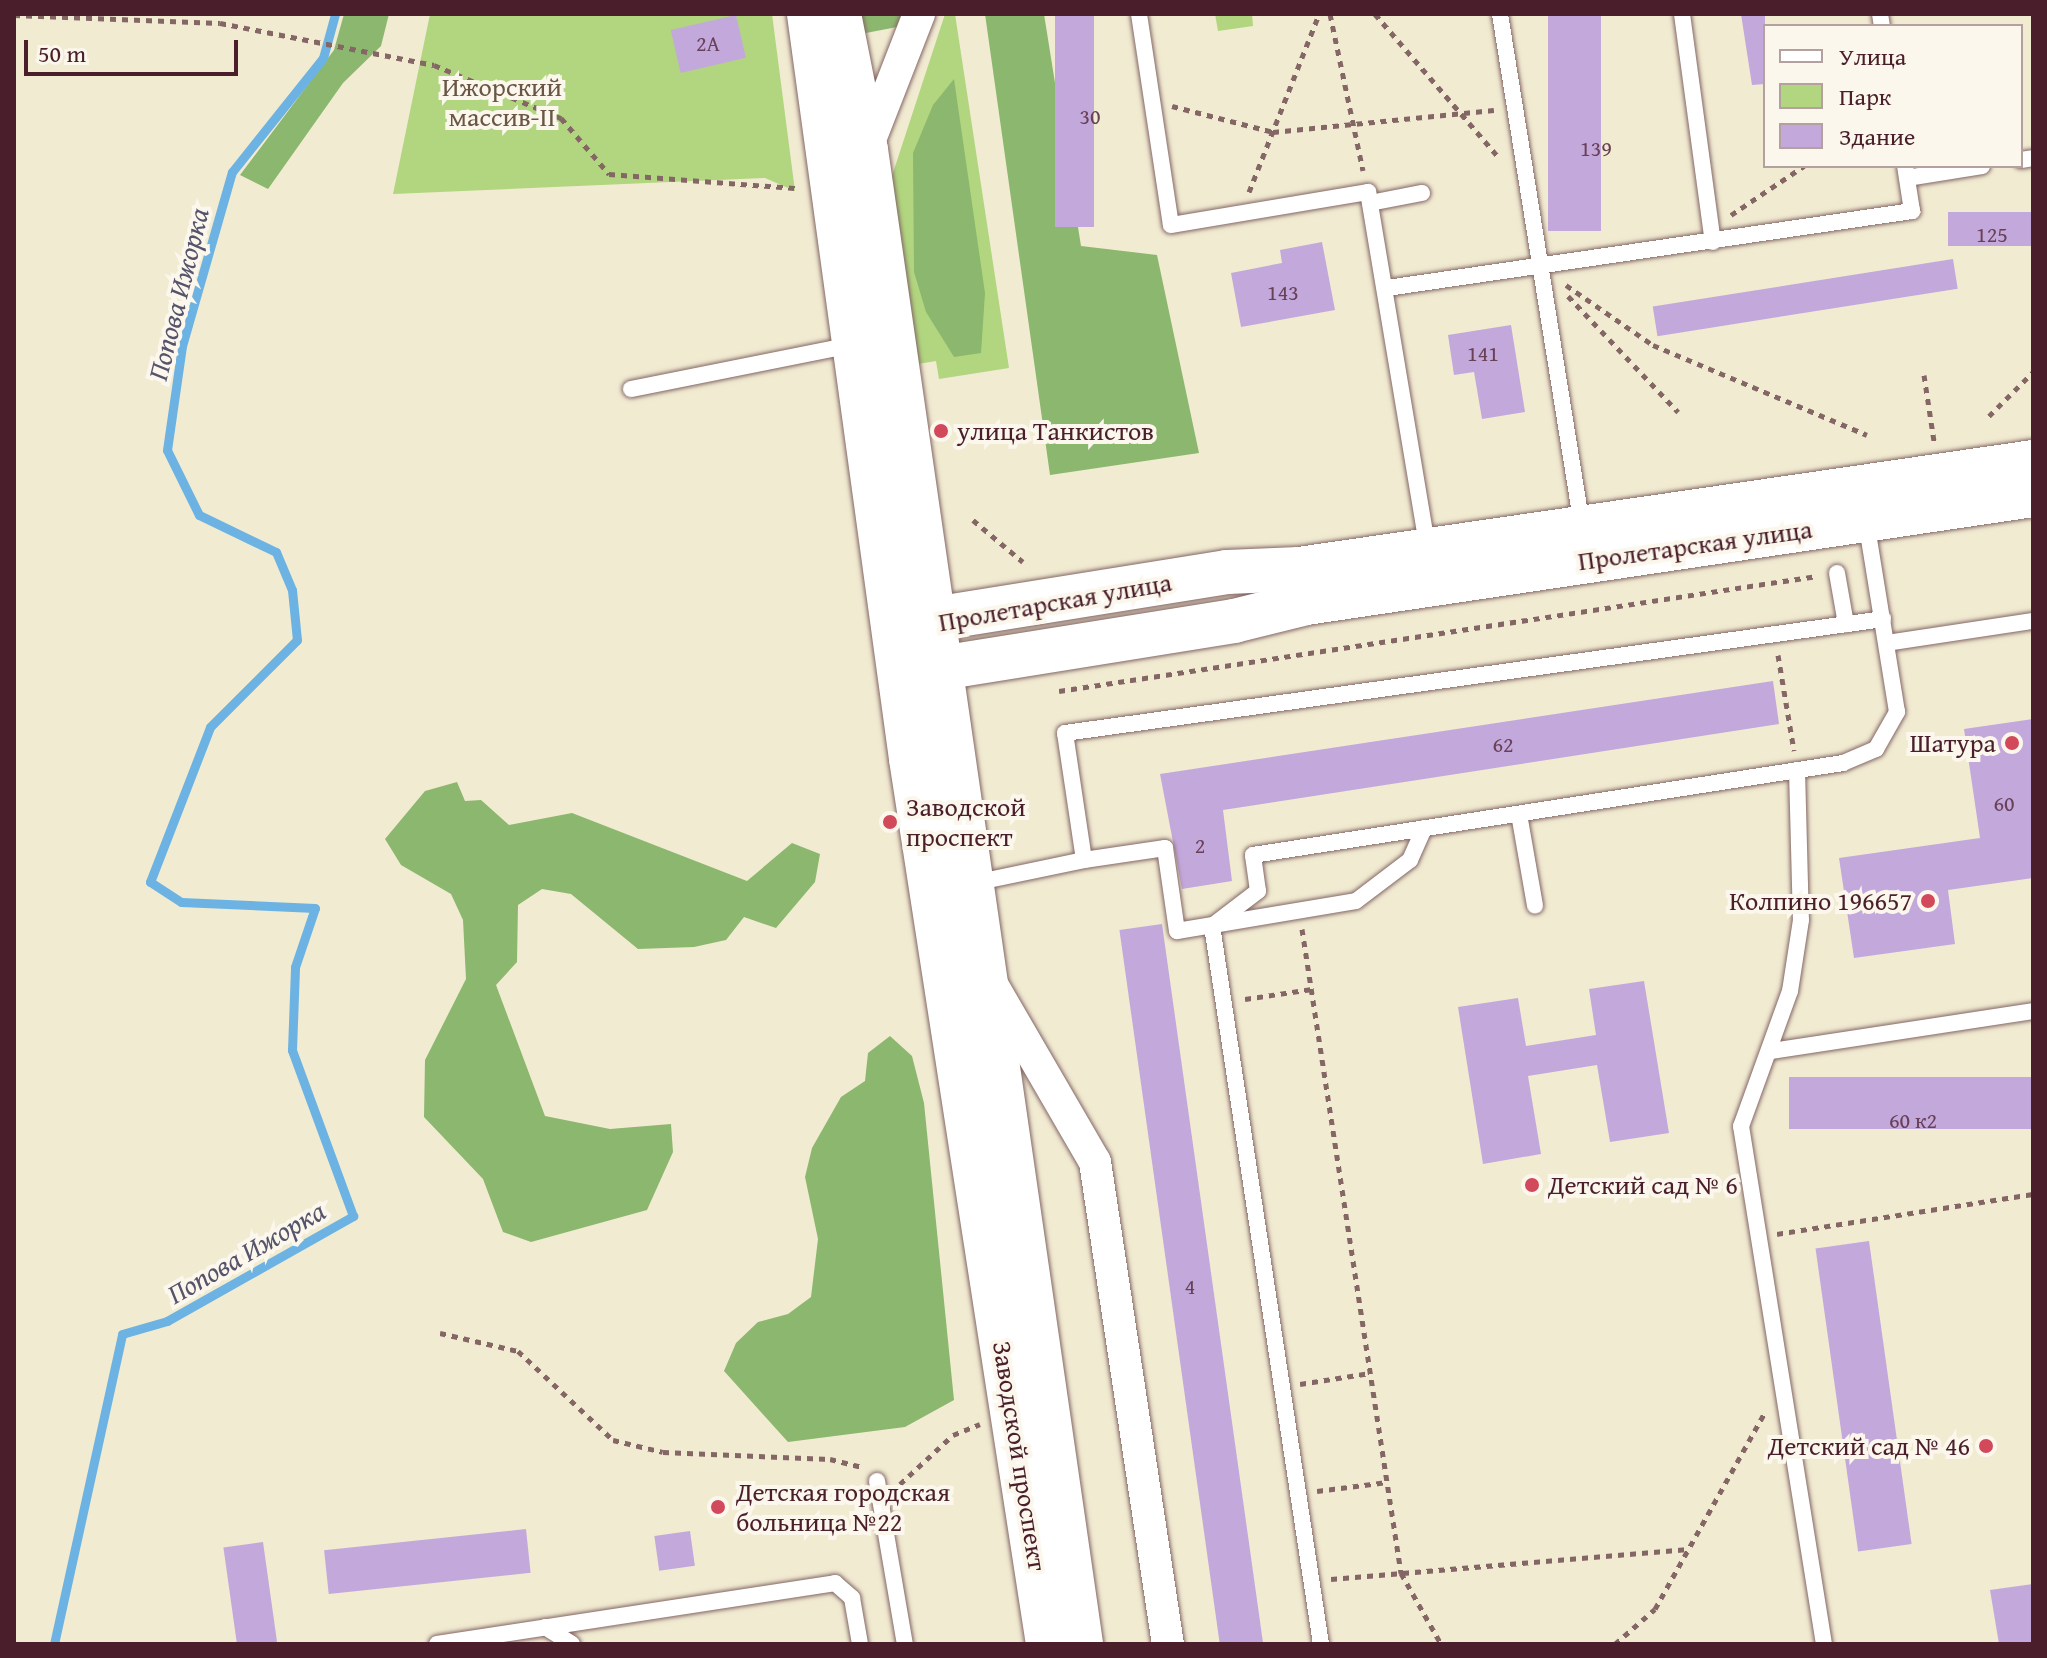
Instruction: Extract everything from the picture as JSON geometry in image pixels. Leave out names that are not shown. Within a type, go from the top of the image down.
[{"type":"main road","points":[[809,14],[896,652]]},
{"type":"main road","points":[[839,14],[866,150],[941,668]]},
{"type":"main road","name":"Пролетарская улица","points":[[2033,462],[1863,504],[1306,603],[1234,621],[941,668],[896,652],[934,619],[1227,572],[1428,550],[1582,528],[1863,504],[2033,495]]},
{"type":"main road","name":"Заводской проспект","points":[[896,652],[1048,1644]]},
{"type":"main road","name":"Заводской проспект","points":[[941,668],[981,966],[1081,1644]]},
{"type":"street","points":[[866,150],[919,14]]},
{"type":"street","points":[[981,966],[1095,1162],[1168,1644]]},
{"type":"lane","points":[[1139,14],[1171,225],[1241,213],[1422,193]]},
{"type":"lane","points":[[1500,14],[1582,528]]},
{"type":"lane","points":[[1682,14],[1713,234]]},
{"type":"lane","points":[[1387,288],[1542,269],[1713,234],[1912,211],[1906,172],[1957,168]]},
{"type":"lane","points":[[1369,197],[1387,288],[1428,550]]},
{"type":"lane","points":[[631,389],[854,345]]},
{"type":"lane","points":[[1212,926],[1258,891],[1253,855],[1797,770],[1876,749],[1897,712],[1863,504]]},
{"type":"lane","points":[[1837,573],[1846,624]]},
{"type":"lane","points":[[1084,860],[1065,733],[1883,619]]},
{"type":"lane","points":[[1887,643],[2033,621]]},
{"type":"lane","points":[[1797,770],[1801,920],[1772,1051],[1741,1126],[1824,1644]]},
{"type":"lane","points":[[1519,814],[1535,906]]},
{"type":"lane","points":[[971,884],[1084,860],[1165,848],[1177,931],[1356,901],[1388,882],[1410,860],[1424,828]]},
{"type":"lane","points":[[1212,926],[1321,1644]]},
{"type":"lane","points":[[1772,1051],[2033,1011]]},
{"type":"lane","points":[[877,1481],[905,1644]]},
{"type":"lane","points":[[437,1644],[835,1583],[852,1598],[860,1644]]},
{"type":"lane","points":[[545,1627],[572,1644]]},
{"type":"path","points":[[1241,213],[1319,14]]},
{"type":"path","points":[[1330,14],[1369,197]]},
{"type":"path","points":[[1375,14],[1530,195]]},
{"type":"path","points":[[14,15],[220,23],[313,42],[345,52],[434,65],[561,118],[609,174],[810,188]]},
{"type":"path","points":[[1152,100],[1273,132],[1515,107]]},
{"type":"path","points":[[1713,234],[1801,168]]},
{"type":"path","points":[[1542,269],[1678,412]]},
{"type":"path","points":[[1542,269],[1653,345],[1867,435]]},
{"type":"path","points":[[1989,416],[2033,372]]},
{"type":"path","points":[[1924,375],[1935,448]]},
{"type":"path","points":[[973,520],[1023,562]]},
{"type":"path","points":[[1059,691],[1837,573]]},
{"type":"path","points":[[1775,634],[1797,770]]},
{"type":"path","points":[[1300,912],[1401,1573],[1441,1644]]},
{"type":"path","points":[[1224,1002],[1312,989]]},
{"type":"path","points":[[1758,1237],[2033,1194]]},
{"type":"path","points":[[440,1333],[518,1351],[613,1440],[663,1452],[856,1462],[877,1481]]},
{"type":"path","points":[[1282,1387],[1370,1373]]},
{"type":"path","points":[[1615,1644],[1655,1609],[1782,1383]]},
{"type":"path","points":[[881,1506],[953,1435],[985,1422]]},
{"type":"path","points":[[1298,1493],[1387,1482]]},
{"type":"path","points":[[1311,1580],[1689,1549]]},
{"type":"green space","points":[[344,14],[389,14],[381,46],[343,83],[268,189],[240,175],[334,50]]},
{"type":"green space","name":"Ижорский массив-II","points":[[430,14],[772,14],[795,191],[765,178],[393,194]]},
{"type":"green space","points":[[855,14],[901,14],[897,27],[866,33]]},
{"type":"green space","points":[[945,14],[955,14],[1009,368],[939,379],[936,361],[918,364],[890,182]]},
{"type":"green space","points":[[985,14],[1044,14],[1081,246],[1157,255],[1199,453],[1050,475]]},
{"type":"green space","points":[[1215,14],[1252,14],[1253,26],[1218,31]]},
{"type":"green space","points":[[954,79],[985,293],[981,353],[954,357],[926,312],[914,272],[913,153],[933,105]]},
{"type":"green space","points":[[457,782],[465,801],[481,800],[509,825],[572,813],[747,881],[792,843],[820,854],[815,882],[776,928],[744,917],[726,940],[694,947],[638,949],[571,894],[542,889],[518,905],[517,962],[496,985],[545,1116],[610,1129],[671,1124],[673,1152],[647,1210],[531,1242],[503,1232],[483,1179],[424,1117],[425,1060],[466,979],[463,920],[451,894],[401,865],[385,839],[425,791]]},
{"type":"green space","points":[[890,1036],[912,1056],[924,1103],[954,1400],[905,1427],[788,1442],[724,1371],[736,1343],[758,1322],[788,1314],[811,1297],[818,1239],[805,1177],[812,1148],[841,1097],[865,1081],[868,1053]]},
{"type":"building","points":[[1055,14],[1094,14],[1094,227],[1055,227]]},
{"type":"building","points":[[1548,14],[1601,14],[1601,231],[1548,231]]},
{"type":"building","points":[[1741,14],[1765,14],[1763,84],[1752,85]]},
{"type":"building","points":[[736,15],[746,58],[681,73],[671,30]]},
{"type":"building","points":[[1948,212],[2033,212],[2033,246],[1948,246]]},
{"type":"building","points":[[1322,242],[1335,310],[1241,327],[1231,273],[1282,263],[1280,250]]},
{"type":"building","points":[[1953,259],[1958,289],[1657,336],[1653,307]]},
{"type":"building","points":[[1511,325],[1525,412],[1482,419],[1474,372],[1454,375],[1448,335]]},
{"type":"building","points":[[1773,681],[1779,724],[1223,810],[1232,881],[1182,889],[1160,774]]},
{"type":"building","points":[[2033,719],[2033,878],[1948,890],[1955,944],[1854,958],[1839,858],[1980,838],[1964,729]]},
{"type":"building","points":[[1162,924],[1263,1644],[1220,1644],[1119,930]]},
{"type":"building","points":[[1644,981],[1669,1133],[1610,1142],[1597,1065],[1528,1076],[1541,1154],[1483,1164],[1458,1007],[1518,998],[1526,1046],[1596,1035],[1589,989]]},
{"type":"building","points":[[1789,1077],[2033,1077],[2033,1129],[1789,1129]]},
{"type":"building","points":[[1869,1241],[1912,1544],[1858,1552],[1816,1249]]},
{"type":"building","points":[[526,1529],[531,1573],[329,1594],[324,1550]]},
{"type":"building","points":[[690,1531],[695,1566],[659,1571],[654,1536]]},
{"type":"building","points":[[263,1542],[277,1644],[237,1644],[223,1548]]},
{"type":"building","points":[[2033,1584],[2033,1644],[1999,1644],[1990,1590]]},
{"type":"waterway","name":"Попова Ижорка","points":[[54,1644],[122,1334],[167,1321],[353,1216],[292,1050],[295,967],[315,908],[181,902],[150,882],[210,727],[297,640],[292,590],[276,552],[199,515],[167,450],[182,346],[232,172],[323,58],[335,14]]},
{"type":"place","name":"улица Танкистов","points":[[941,431]]},
{"type":"place","name":"Шатура","points":[[2012,743]]},
{"type":"place","name":"Заводской проспект","points":[[890,822]]},
{"type":"place","name":"Колпино 196657","points":[[1928,901]]},
{"type":"place","name":"Детский сад № 6","points":[[1532,1185]]},
{"type":"place","name":"Детский сад № 46","points":[[1986,1446]]},
{"type":"place","name":"Детская городская больница №22","points":[[718,1507]]}]
